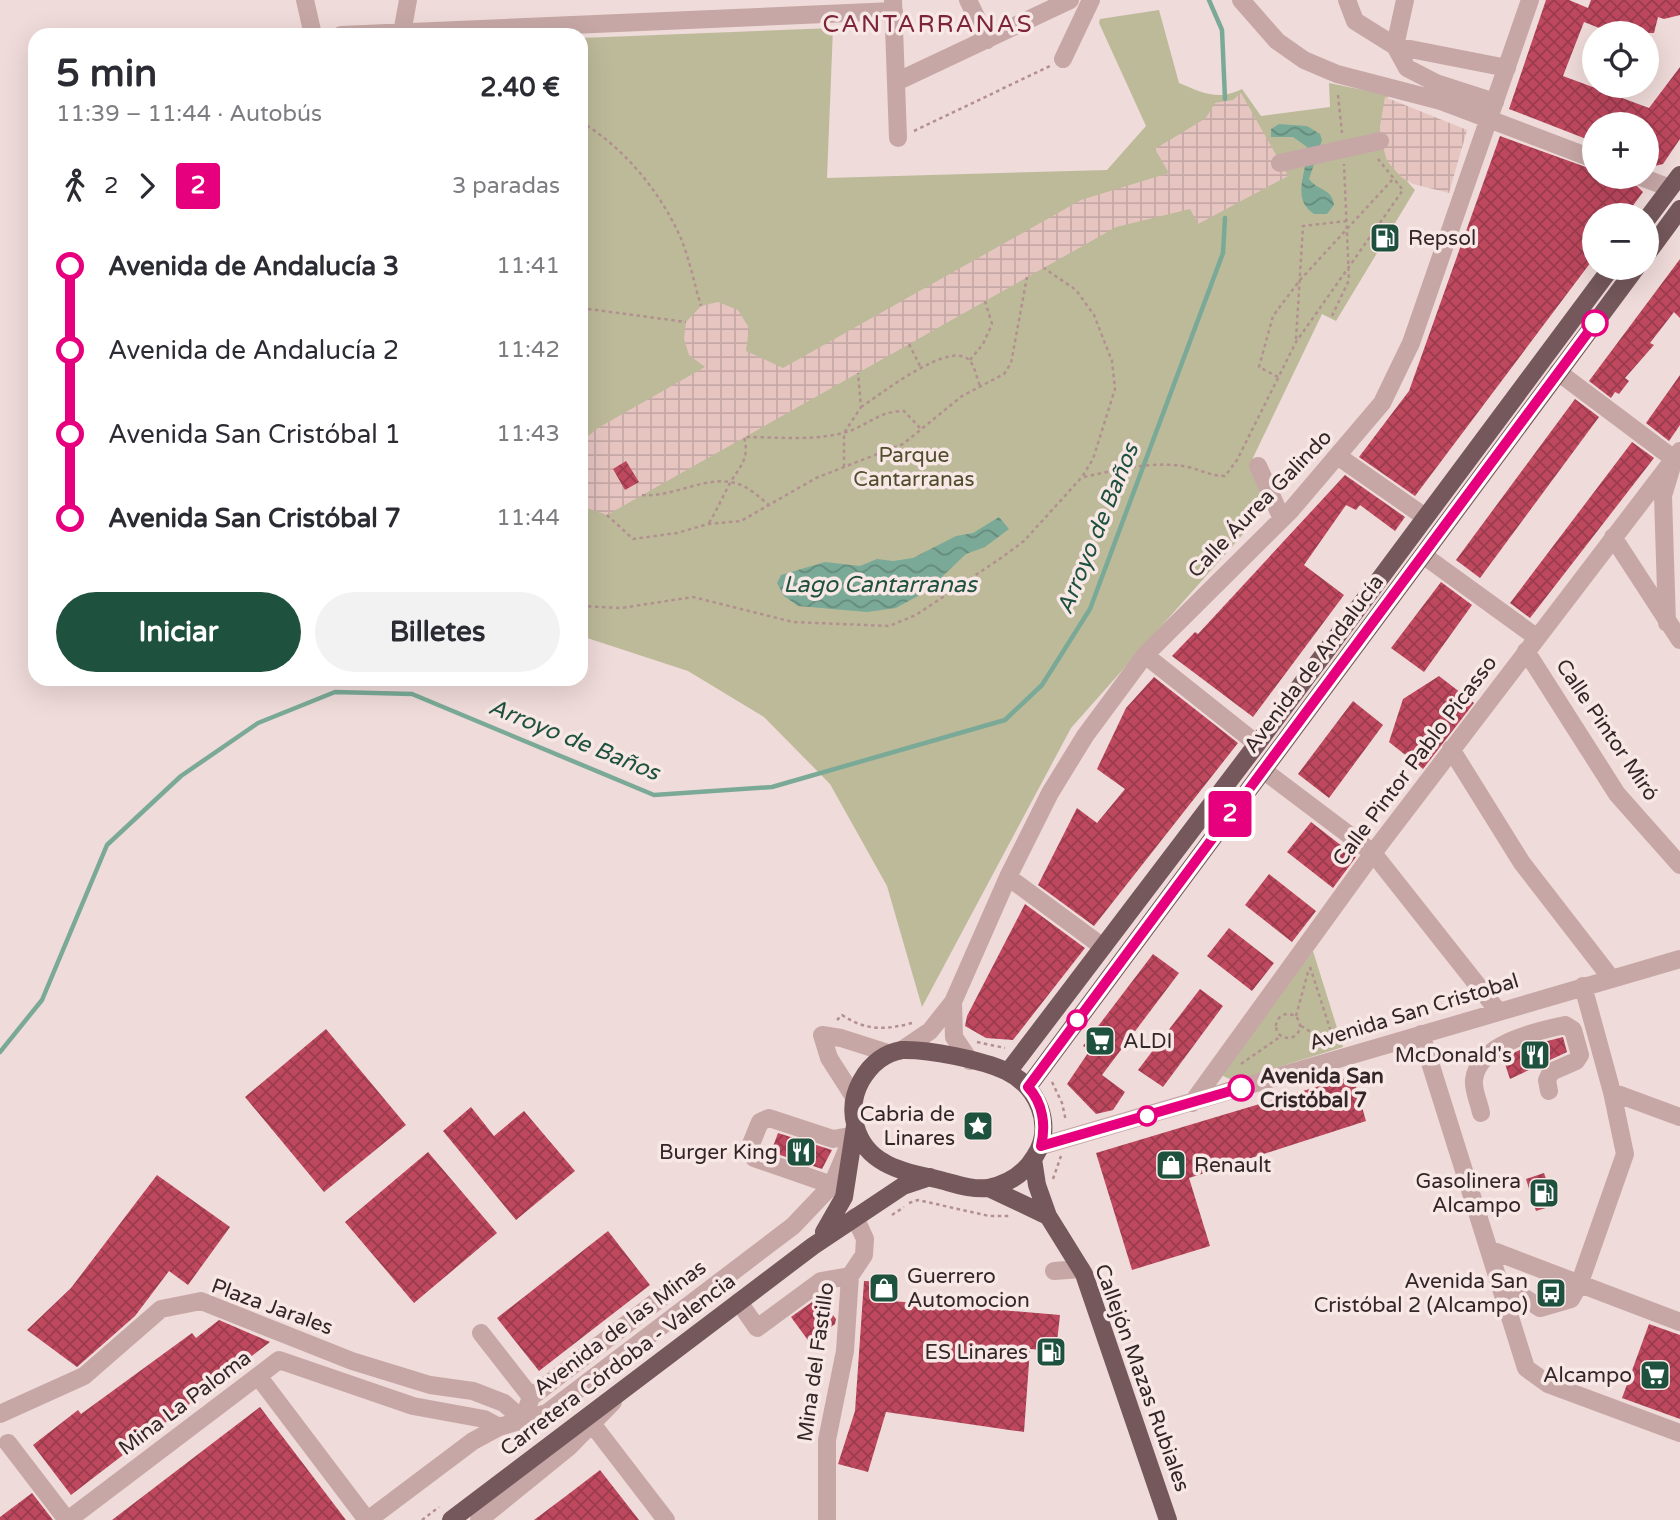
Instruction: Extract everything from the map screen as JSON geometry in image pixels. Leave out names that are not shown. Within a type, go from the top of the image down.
[{"type":"main road","points":[[1659,203],[1675,181]]},
{"type":"main road","points":[[1659,238],[1680,209]]},
{"type":"main road","name":"Avenida de Andalucía","points":[[1008,1072],[1257,744],[1602,280]]},
{"type":"main road","name":"Avenida de Andalucía","points":[[1028,1087],[1627,280]]},
{"type":"main road","points":[[989,1188],[1014,1178],[1037,1153],[1044,1128],[1041,1114],[1028,1087],[1008,1072],[970,1061],[895,1052],[864,1075],[854,1097],[852,1131],[882,1162],[967,1187],[989,1188],[1048,1216]]},
{"type":"main road","name":"Carretera Córdoba - Valencia","points":[[813,1246],[837,1214],[844,1197],[852,1131]]},
{"type":"main road","name":"Callejón Mazas Rubiales","points":[[1037,1153],[1037,1185],[1048,1216],[1080,1269],[1103,1325],[1138,1440],[1168,1520]]},
{"type":"main road","name":"Carretera Córdoba - Valencia","points":[[452,1520],[813,1246],[903,1186],[930,1177]]},
{"type":"street","points":[[305,0],[311,28]]},
{"type":"street","points":[[403,28],[408,0]]},
{"type":"street","points":[[968,0],[987,40]]},
{"type":"street","points":[[896,82],[1070,0]]},
{"type":"street","points":[[1063,59],[1091,0]]},
{"type":"street","points":[[1241,0],[1277,41],[1304,60],[1337,74],[1492,110]]},
{"type":"street","points":[[1347,0],[1355,21],[1395,46],[1507,68]]},
{"type":"street","points":[[1355,21],[1359,0]]},
{"type":"street","points":[[1405,0],[1395,46],[1406,68],[1582,153]]},
{"type":"street","name":"Calle Áurea Galindo","points":[[953,1002],[1008,877],[1057,781],[1085,736],[1145,655],[1282,519],[1339,457],[1382,403],[1411,343],[1530,0]]},
{"type":"street","points":[[479,28],[787,8],[894,6],[898,138]]},
{"type":"street","points":[[1280,163],[1375,142]]},
{"type":"street","points":[[1558,372],[1677,455],[1663,496],[1667,623]]},
{"type":"street","name":"Calle Pintor Pablo Picasso","points":[[1192,1103],[1373,853],[1677,455]]},
{"type":"street","points":[[1339,457],[1425,517]]},
{"type":"street","points":[[1258,466],[1282,519]]},
{"type":"street","points":[[1613,537],[1680,640]]},
{"type":"street","points":[[1423,555],[1531,644]]},
{"type":"street","name":"Calle Pintor Miró","points":[[1531,644],[1617,794],[1680,865]]},
{"type":"street","points":[[1145,655],[1257,744]]},
{"type":"street","points":[[1451,749],[1522,863],[1611,978]]},
{"type":"street","points":[[1264,770],[1373,853],[1498,1011]]},
{"type":"street","points":[[1008,877],[1104,947]]},
{"type":"street","name":"Avenida San Cristobal","points":[[1037,1153],[1192,1103],[1680,959]]},
{"type":"street","points":[[1501,1282],[1541,1308],[1571,1299],[1579,1285],[1625,1154],[1612,1092],[1583,986]]},
{"type":"street","points":[[854,1097],[829,1058],[822,1035],[895,1052],[930,1031],[953,1002]]},
{"type":"street","points":[[953,1002],[954,1037],[970,1061]]},
{"type":"street","points":[[1481,1113],[1474,1078],[1485,1057],[1496,1048],[1565,1025],[1573,1030],[1580,1055],[1576,1061],[1551,1072],[1547,1080],[1549,1091]]},
{"type":"street","points":[[1421,1034],[1526,1368],[1548,1384],[1680,1433]]},
{"type":"street","points":[[1612,1092],[1680,1117]]},
{"type":"street","points":[[832,1185],[754,1158],[749,1149],[760,1122],[769,1118],[833,1139],[852,1131]]},
{"type":"street","name":"Avenida de las Minas","points":[[367,1520],[474,1441],[499,1427],[547,1413],[793,1226],[832,1185],[842,1166],[852,1131]]},
{"type":"street","name":"Mina del Fastillo","points":[[827,1520],[827,1440],[845,1351],[850,1276],[864,1255],[865,1239],[855,1217]]},
{"type":"street","points":[[1491,1250],[1680,1322]]},
{"type":"street","points":[[1054,1271],[1080,1269]]},
{"type":"street","points":[[739,1302],[757,1328],[821,1281],[850,1276]]},
{"type":"street","points":[[523,1420],[531,1397],[661,1298]]},
{"type":"street","name":"Plaza Jarales","points":[[0,1414],[84,1376],[161,1310],[201,1301],[352,1361],[430,1385],[473,1391],[505,1403],[523,1420]]},
{"type":"street","points":[[481,1332],[531,1397]]},
{"type":"street","name":"Mina La Paloma","points":[[8,1443],[67,1520],[279,1360],[413,1406],[484,1419],[499,1427]]},
{"type":"street","points":[[258,1376],[367,1520]]},
{"type":"street","points":[[479,1520],[593,1424],[627,1387]]},
{"type":"street","points":[[593,1424],[666,1520]]},
{"type":"path","points":[[898,138],[1063,59]]},
{"type":"path","points":[[1332,316],[1349,280],[1344,149],[1338,94]]},
{"type":"path","points":[[588,127],[623,152],[666,210],[680,236],[701,306]]},
{"type":"path","points":[[1082,478],[1148,466],[1187,467],[1214,476],[1225,475],[1237,460],[1296,342],[1403,190],[1382,167],[1375,142]]},
{"type":"path","points":[[1278,377],[1259,367],[1273,316],[1300,280],[1393,179]]},
{"type":"path","points":[[1296,342],[1303,226],[1347,221]]},
{"type":"path","points":[[588,606],[621,608],[693,597],[793,622],[890,626],[916,615],[1024,541],[1082,478],[1093,458],[1115,389],[1112,361],[1094,315],[1076,290],[1044,268]]},
{"type":"path","points":[[607,515],[634,539],[677,533],[708,524],[741,521],[816,478],[903,444],[962,396],[1004,374],[1011,363],[1027,277]]},
{"type":"path","points":[[970,360],[983,344],[992,324],[985,301]]},
{"type":"path","points":[[588,309],[686,322]]},
{"type":"path","points":[[909,344],[921,368]]},
{"type":"path","points":[[844,467],[844,433],[861,407],[921,368],[941,357],[958,354],[970,360],[980,386]]},
{"type":"path","points":[[858,373],[861,407]]},
{"type":"path","points":[[708,524],[743,466],[747,449],[744,438],[793,439],[844,433],[887,411],[904,411],[921,429]]},
{"type":"path","points":[[642,495],[661,497],[695,485],[731,482],[745,486],[769,505]]},
{"type":"path","points":[[1310,965],[1336,1047],[1301,1026],[1296,1016],[1310,965]]},
{"type":"path","points":[[1296,1016],[1282,1015],[1276,1022],[1277,1030],[1289,1038],[1296,1036],[1301,1026]]},
{"type":"green space","name":"Parque Cantarranas","points":[[1159,10],[1179,83],[1218,95],[1242,89],[1261,116],[1330,107],[1329,83],[1388,95],[1383,125],[1386,147],[1396,167],[1415,190],[1336,321],[1322,314],[1250,464],[1269,505],[1071,728],[922,1007],[887,886],[830,784],[764,717],[688,671],[588,638],[588,38],[833,28],[827,178],[1107,170],[1146,126],[1099,23],[1100,19]]},
{"type":"green space","points":[[1313,951],[1343,1047],[1234,1081],[1223,1076],[1226,1066]]},
{"type":"shaded area","points":[[1241,93],[1288,176],[1198,224],[1190,209],[1116,227],[607,515],[588,508],[588,436],[705,367],[689,355],[684,339],[686,322],[701,306],[718,302],[738,310],[749,328],[746,351],[783,368],[1081,200],[1169,173],[1155,149],[1206,118],[1215,103],[1233,100]]},
{"type":"shaded area","points":[[1385,97],[1467,130],[1449,193],[1413,184],[1401,177],[1387,161],[1379,132]]},
{"type":"water","points":[[1279,124],[1307,126],[1320,134],[1322,140],[1309,179],[1331,195],[1334,205],[1327,214],[1314,214],[1303,200],[1301,192],[1307,147],[1293,137],[1271,137],[1271,129]]},
{"type":"water","name":"Lago Cantarranas","points":[[999,517],[1009,529],[985,547],[966,554],[927,591],[896,608],[867,612],[798,606],[784,596],[777,583],[781,575],[825,562],[860,566],[877,559],[893,561],[913,558],[956,536],[973,533]]},
{"type":"building","points":[[1546,0],[1569,0],[1588,8],[1591,0],[1680,0],[1680,15],[1664,19],[1658,17],[1657,21],[1582,21],[1563,76],[1582,83],[1582,98],[1622,98],[1649,108],[1680,67],[1680,139],[1663,164],[1659,165],[1659,112],[1582,112],[1582,137],[1509,109]]},
{"type":"building","points":[[1500,136],[1582,166],[1582,189],[1640,189],[1643,192],[1635,203],[1582,203],[1582,274],[1415,496],[1359,457],[1409,391]]},
{"type":"building","points":[[1680,259],[1680,318],[1674,312],[1650,343],[1654,345],[1625,378],[1629,381],[1619,394],[1615,392],[1611,398],[1589,381]]},
{"type":"building","points":[[1680,375],[1680,425],[1669,441],[1646,423]]},
{"type":"building","points":[[1575,399],[1599,417],[1480,578],[1456,560]]},
{"type":"building","points":[[1632,442],[1654,458],[1530,618],[1510,603]]},
{"type":"building","points":[[626,461],[639,482],[625,490],[613,469]]},
{"type":"building","points":[[1345,475],[1405,517],[1395,531],[1360,505],[1356,510],[1346,505],[1304,565],[1344,595],[1253,717],[1172,656],[1195,632],[1198,634]]},
{"type":"building","points":[[1441,582],[1472,605],[1424,672],[1391,648]]},
{"type":"building","points":[[1439,676],[1474,703],[1423,769],[1389,742],[1403,699]]},
{"type":"building","points":[[1154,677],[1238,743],[1094,926],[1038,885],[1077,808],[1097,823],[1125,789],[1097,769],[1126,708]]},
{"type":"building","points":[[1353,701],[1383,725],[1329,798],[1298,774]]},
{"type":"building","points":[[1311,822],[1356,857],[1333,888],[1287,852]]},
{"type":"building","points":[[1269,874],[1316,911],[1292,942],[1245,905]]},
{"type":"building","points":[[1025,904],[1085,948],[1013,1040],[986,1038],[965,1026],[967,1016]]},
{"type":"building","points":[[1229,928],[1274,963],[1252,991],[1207,956]]},
{"type":"building","points":[[1153,954],[1179,973],[1102,1075],[1125,1092],[1113,1110],[1096,1114],[1067,1084],[1090,1050],[1083,1046]]},
{"type":"building","points":[[1200,989],[1223,1006],[1163,1087],[1138,1070]]},
{"type":"building","points":[[326,1029],[406,1125],[324,1192],[245,1097]]},
{"type":"building","name":"McDonald's","points":[[1563,1037],[1567,1052],[1510,1079],[1503,1058],[1528,1046]]},
{"type":"building","points":[[1353,1076],[1366,1121],[1189,1178],[1210,1246],[1132,1270],[1096,1153]]},
{"type":"building","points":[[471,1107],[494,1136],[524,1111],[575,1171],[516,1220],[443,1131]]},
{"type":"building","name":"Burger King","points":[[778,1133],[832,1150],[822,1169],[771,1152]]},
{"type":"building","points":[[428,1152],[497,1233],[414,1303],[345,1222]]},
{"type":"building","points":[[1544,1173],[1555,1205],[1536,1211],[1526,1179]]},
{"type":"building","points":[[157,1175],[230,1227],[188,1285],[169,1271],[135,1316],[77,1367],[27,1330],[71,1288]]},
{"type":"building","points":[[608,1231],[650,1285],[539,1371],[497,1318]]},
{"type":"building","points":[[864,1281],[894,1282],[892,1301],[1060,1315],[1056,1351],[1030,1349],[1024,1432],[886,1412],[868,1472],[838,1464],[855,1411]]},
{"type":"building","points":[[819,1297],[836,1319],[835,1324],[810,1343],[791,1317]]},
{"type":"building","points":[[219,1320],[270,1342],[71,1495],[33,1445],[78,1410],[81,1414],[192,1333],[196,1338]]},
{"type":"building","name":"Alcampo","points":[[1649,1324],[1680,1335],[1680,1419],[1622,1398]]},
{"type":"building","points":[[260,1407],[346,1520],[112,1520]]},
{"type":"building","points":[[600,1470],[639,1520],[534,1520],[566,1496]]},
{"type":"building","points":[[32,1493],[53,1520],[0,1520],[0,1517]]},
{"type":"waterway","name":"Arroyo de Baños","points":[[1209,0],[1222,30],[1225,99]]},
{"type":"waterway","name":"Arroyo de Baños","points":[[0,1052],[42,1000],[107,845],[181,776],[258,723],[335,692],[412,694],[654,795],[772,787],[1005,720],[1042,685],[1090,609],[1223,253],[1225,218]]},
{"type":"bus line","name":"2","points":[[1241,1088],[1041,1146],[1044,1128],[1041,1114],[1028,1087],[1595,323]]},
{"type":"place","name":"Repsol","points":[[1385,238]]},
{"type":"place","name":"ALDI","points":[[1100,1041]]},
{"type":"place","name":"McDonald's","points":[[1535,1055]]},
{"type":"place","name":"Avenida San Cristóbal 7","points":[[1241,1088]]},
{"type":"place","name":"Cabria de Linares","points":[[978,1126]]},
{"type":"place","name":"Burger King","points":[[801,1152]]},
{"type":"place","name":"Renault","points":[[1171,1165]]},
{"type":"place","name":"Gasolinera Alcampo","points":[[1544,1193]]},
{"type":"place","name":"Guerrero Automocion","points":[[884,1288]]},
{"type":"place","name":"Avenida San Cristóbal 2 (Alcampo)","points":[[1551,1293]]},
{"type":"place","name":"ES Linares","points":[[1051,1352]]},
{"type":"place","name":"Alcampo","points":[[1655,1375]]},
{"type":"district","name":"CANTARRANAS","points":[[928,24]]}]
